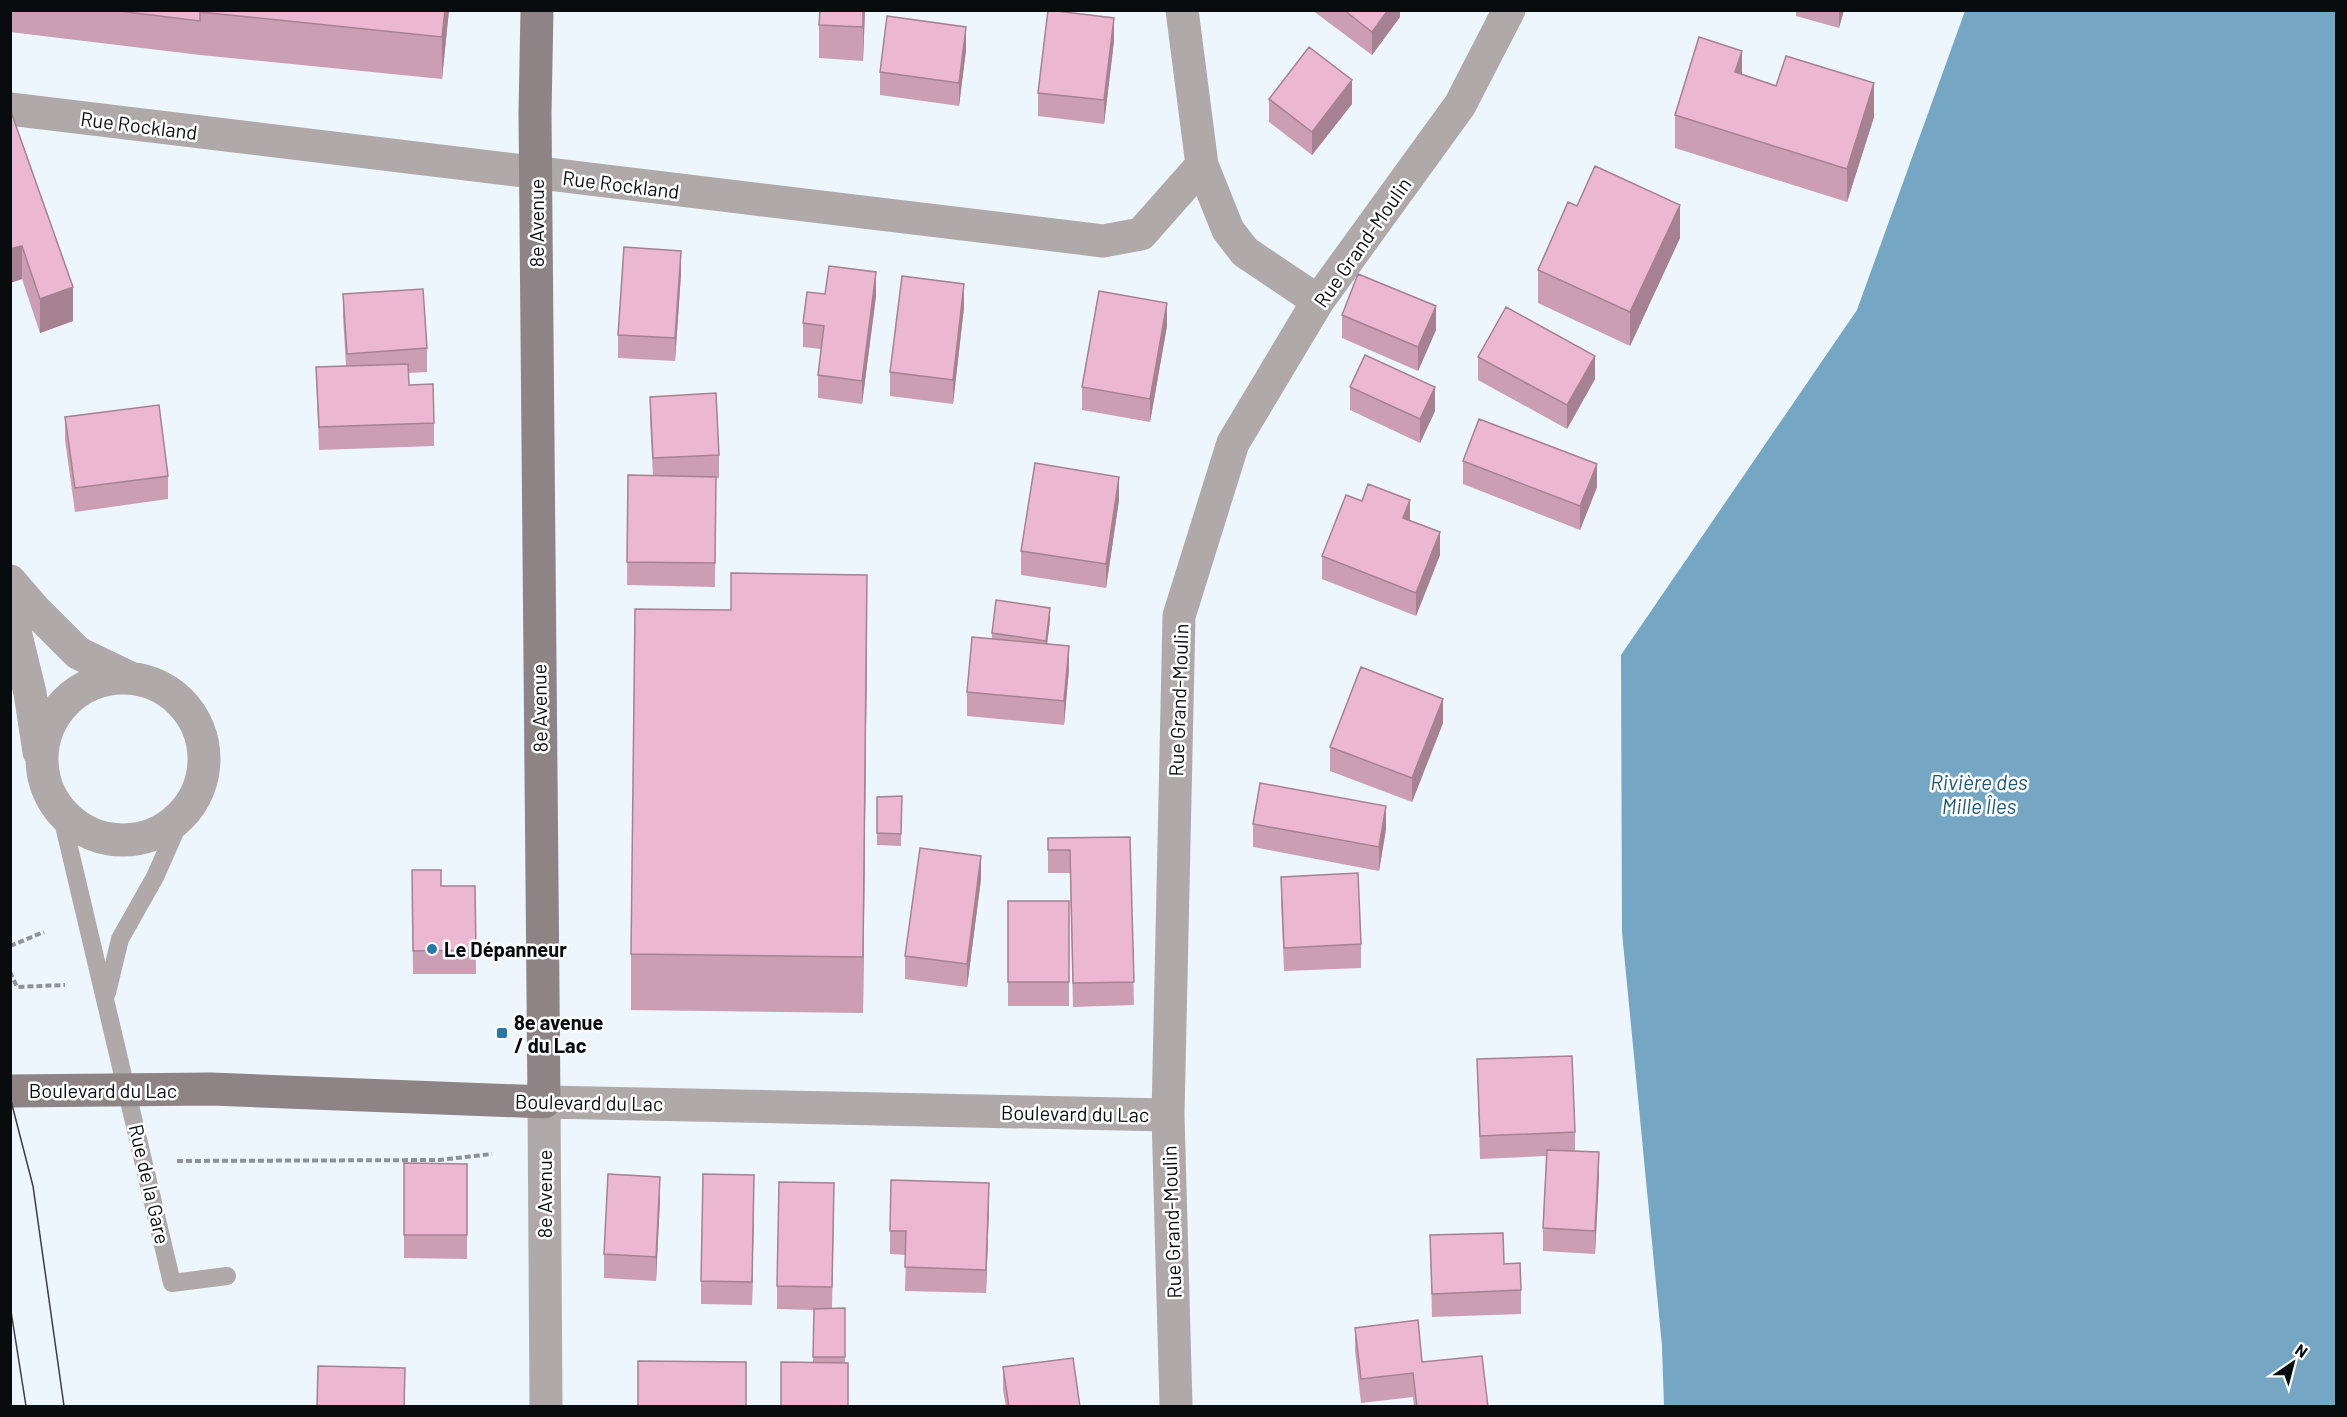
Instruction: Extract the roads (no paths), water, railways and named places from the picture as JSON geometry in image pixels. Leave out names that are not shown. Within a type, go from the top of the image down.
[{"type":"street","name":"8e Avenue","points":[[537,10],[536,174],[546,1407]]},
{"type":"street","points":[[1182,10],[1202,165],[1228,230],[1245,252],[1318,301]]},
{"type":"street","name":"Rue Grand-Moulin","points":[[1176,1407],[1168,1115],[1179,616],[1233,444],[1318,301],[1460,105],[1509,10]]},
{"type":"street","name":"Rue Rockland","points":[[10,109],[1103,241],[1141,234],[1202,165]]},
{"type":"street","points":[[10,581],[78,653],[128,676],[154,683],[178,698],[194,718],[203,743],[204,769],[197,795],[182,816],[161,831],[136,840],[109,840],[83,830],[61,813],[47,790],[40,762],[30,693],[10,604]]},
{"type":"street","points":[[40,762],[44,736],[56,710],[75,691],[100,679],[128,676]]},
{"type":"street","name":"Boulevard du Lac","points":[[10,1091],[211,1089],[544,1102],[1168,1115]]},
{"type":"lane","name":"Rue de la Gare","points":[[61,813],[172,1283],[227,1276]]},
{"type":"lane","name":"Rue de la Gare","points":[[106,998],[120,939],[155,877],[182,816]]},
{"type":"water","name":"Rivière des Mille Îles","points":[[1965,11],[2336,11],[2336,1406],[1664,1406],[1662,1346],[1622,932],[1621,655],[1857,310]]},
{"type":"tram line","points":[[10,1097],[33,1186],[64,1406]]},
{"type":"tram line","points":[[10,1305],[26,1406]]},
{"type":"place","name":"Le Dépanneur","points":[[432,949]]},
{"type":"place","name":"8e avenue / du Lac","points":[[502,1033]]}]
